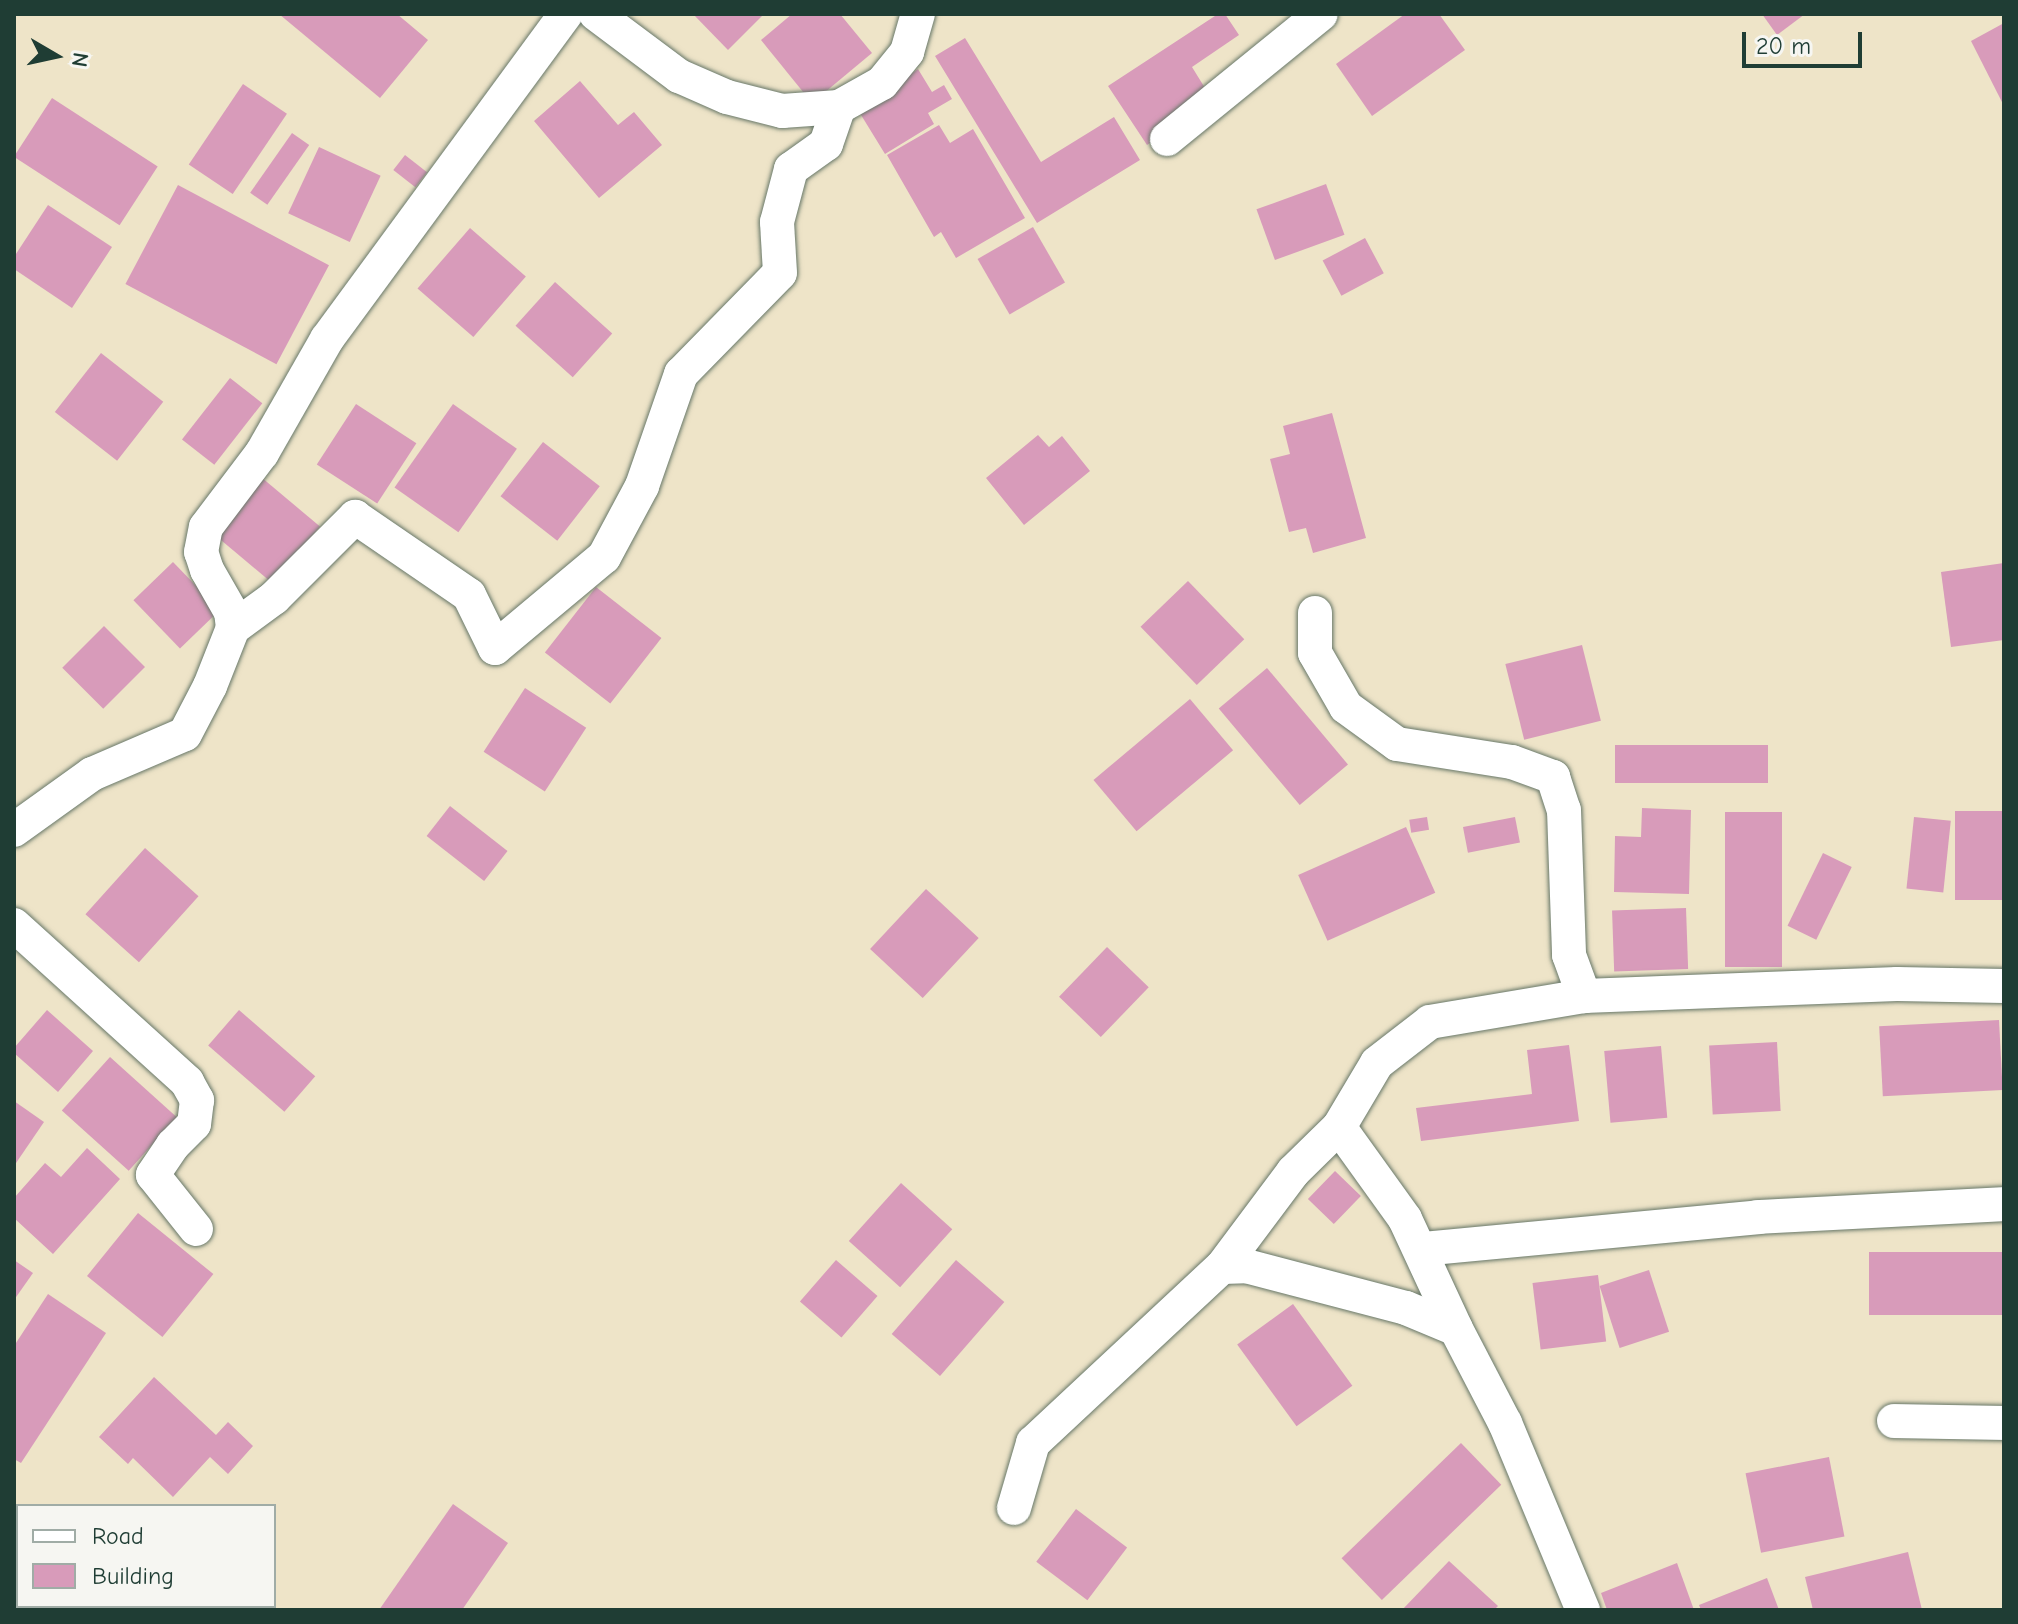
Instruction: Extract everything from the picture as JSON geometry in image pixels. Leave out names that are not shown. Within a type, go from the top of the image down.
[{"type":"street","points":[[14,830],[92,774],[185,734],[210,686],[233,628],[231,612],[207,570],[201,552],[206,527],[262,453],[327,339],[566,14]]},
{"type":"street","points":[[596,14],[679,76],[727,97],[782,111],[839,107],[882,83],[907,52],[918,14]]},
{"type":"street","points":[[1167,139],[1321,14]]},
{"type":"street","points":[[233,628],[274,598],[355,517],[469,595],[495,648],[604,557],[642,486],[681,374],[780,273],[777,222],[791,169],[826,144],[839,107]]},
{"type":"street","points":[[1315,613],[1315,653],[1346,707],[1397,744],[1512,762],[1553,777],[1564,810],[1569,955],[1584,996]]},
{"type":"street","points":[[14,925],[187,1082],[197,1100],[194,1124],[173,1145],[153,1175],[196,1229]]},
{"type":"street","points":[[1014,1508],[1033,1443],[1222,1267],[1293,1172],[1339,1127],[1377,1063],[1430,1022],[1584,996],[1897,984],[2004,986]]},
{"type":"street","points":[[1339,1127],[1373,1170],[1422,1249],[1456,1329],[1505,1423],[1583,1610]]},
{"type":"street","points":[[1422,1249],[1695,1222],[2004,1204]]},
{"type":"street","points":[[1222,1267],[1246,1266],[1406,1308],[1456,1329]]},
{"type":"street","points":[[1894,1421],[2004,1423]]},
{"type":"building","points":[[279,14],[397,14],[428,40],[380,98]]},
{"type":"building","points":[[693,14],[764,14],[728,50]]},
{"type":"building","points":[[792,14],[840,14],[872,53],[812,103],[761,40]]},
{"type":"building","points":[[1218,14],[1225,14],[1239,35],[1192,67],[1213,101],[1147,145],[1108,86]]},
{"type":"building","points":[[1405,14],[1439,14],[1465,50],[1372,116],[1336,64]]},
{"type":"building","points":[[1762,14],[1805,14],[1777,35]]},
{"type":"building","points":[[2004,23],[2004,106],[1971,41]]},
{"type":"building","points":[[965,38],[1041,162],[1114,117],[1140,160],[1037,223],[935,56]]},
{"type":"building","points":[[918,69],[932,92],[944,85],[952,99],[928,113],[934,124],[885,154],[858,110]]},
{"type":"building","points":[[580,81],[618,125],[634,112],[662,145],[599,198],[534,121]]},
{"type":"building","points":[[243,84],[287,114],[233,194],[189,164]]},
{"type":"building","points":[[52,98],[158,167],[120,225],[14,157]]},
{"type":"building","points":[[939,125],[950,143],[973,129],[1025,218],[956,258],[941,232],[934,237],[887,155]]},
{"type":"building","points":[[292,133],[309,145],[267,205],[250,193]]},
{"type":"building","points":[[319,147],[381,176],[350,242],[288,213]]},
{"type":"building","points":[[405,155],[427,172],[415,187],[393,170]]},
{"type":"building","points":[[1326,184],[1344,235],[1275,260],[1256,209]]},
{"type":"building","points":[[178,185],[329,265],[276,364],[125,284]]},
{"type":"building","points":[[48,205],[112,247],[72,308],[14,269],[14,257]]},
{"type":"building","points":[[1033,227],[1065,282],[1010,314],[978,259]]},
{"type":"building","points":[[470,228],[526,277],[473,337],[418,288]]},
{"type":"building","points":[[1365,238],[1384,273],[1341,296],[1323,261]]},
{"type":"building","points":[[555,282],[612,334],[573,377],[516,326]]},
{"type":"building","points":[[101,353],[163,402],[117,461],[55,412]]},
{"type":"building","points":[[230,378],[262,403],[214,465],[182,439]]},
{"type":"building","points":[[356,404],[416,443],[377,504],[317,464]]},
{"type":"building","points":[[453,404],[517,449],[458,532],[394,488]]},
{"type":"building","points":[[1332,413],[1366,538],[1313,553],[1306,528],[1289,532],[1270,459],[1290,454],[1283,426]]},
{"type":"building","points":[[1038,435],[1049,447],[1062,436],[1090,471],[1024,525],[986,478]]},
{"type":"building","points":[[543,442],[600,486],[557,541],[501,496]]},
{"type":"building","points":[[261,477],[320,526],[272,583],[213,534]]},
{"type":"building","points":[[173,562],[220,610],[180,648],[133,600]]},
{"type":"building","points":[[2004,563],[2004,640],[1951,647],[1941,572]]},
{"type":"building","points":[[1188,581],[1244,639],[1197,685],[1141,627]]},
{"type":"building","points":[[596,587],[661,638],[610,704],[545,652]]},
{"type":"building","points":[[104,626],[145,667],[103,709],[62,668]]},
{"type":"building","points":[[1582,645],[1601,721],[1524,740],[1505,664]]},
{"type":"building","points":[[1267,668],[1348,765],[1300,805],[1219,708]]},
{"type":"building","points":[[525,688],[586,728],[545,791],[484,752]]},
{"type":"building","points":[[1190,699],[1233,750],[1137,831],[1093,780]]},
{"type":"building","points":[[1615,745],[1768,745],[1768,783],[1615,783]]},
{"type":"building","points":[[450,806],[508,851],[484,881],[427,836]]},
{"type":"building","points":[[1642,808],[1691,810],[1689,894],[1614,892],[1615,836],[1641,837]]},
{"type":"building","points":[[1955,811],[2004,811],[2004,900],[1955,900]]},
{"type":"building","points":[[1725,812],[1782,812],[1782,967],[1725,967]]},
{"type":"building","points":[[1427,817],[1429,830],[1411,833],[1409,820]]},
{"type":"building","points":[[1515,817],[1520,843],[1468,853],[1463,827]]},
{"type":"building","points":[[1914,817],[1951,821],[1943,892],[1906,889]]},
{"type":"building","points":[[1406,827],[1435,893],[1327,941],[1298,875]]},
{"type":"building","points":[[145,848],[199,896],[139,962],[85,914]]},
{"type":"building","points":[[1823,853],[1852,867],[1816,940],[1787,926]]},
{"type":"building","points":[[926,889],[979,938],[923,998],[870,949]]},
{"type":"building","points":[[1686,908],[1688,969],[1614,972],[1612,911]]},
{"type":"building","points":[[1107,947],[1149,987],[1101,1037],[1059,997]]},
{"type":"building","points":[[47,1010],[93,1051],[58,1092],[14,1053],[14,1048]]},
{"type":"building","points":[[239,1010],[315,1076],[284,1112],[208,1045]]},
{"type":"building","points":[[1999,1020],[2003,1090],[1883,1096],[1879,1026]]},
{"type":"building","points":[[1777,1042],[1781,1111],[1713,1114],[1709,1046]]},
{"type":"building","points":[[1569,1045],[1579,1121],[1421,1141],[1416,1108],[1532,1094],[1527,1050]]},
{"type":"building","points":[[1661,1046],[1667,1118],[1610,1123],[1604,1051]]},
{"type":"building","points":[[110,1057],[177,1117],[129,1171],[62,1111]]},
{"type":"building","points":[[14,1101],[44,1122],[14,1166]]},
{"type":"building","points":[[87,1148],[120,1179],[53,1254],[14,1218],[14,1198],[45,1163],[61,1177]]},
{"type":"building","points":[[1335,1171],[1361,1196],[1334,1224],[1308,1199]]},
{"type":"building","points":[[901,1183],[952,1229],[900,1287],[849,1241]]},
{"type":"building","points":[[138,1213],[213,1274],[162,1337],[87,1276]]},
{"type":"building","points":[[1869,1252],[2004,1252],[2004,1315],[1869,1315]]},
{"type":"building","points":[[14,1260],[33,1273],[14,1300]]},
{"type":"building","points":[[836,1260],[878,1296],[841,1338],[800,1302]]},
{"type":"building","points":[[956,1260],[1004,1302],[940,1376],[892,1334]]},
{"type":"building","points":[[1649,1270],[1669,1332],[1620,1348],[1600,1286]]},
{"type":"building","points":[[1598,1275],[1606,1342],[1541,1350],[1532,1283]]},
{"type":"building","points":[[48,1294],[106,1333],[21,1463],[14,1459],[14,1346]]},
{"type":"building","points":[[1293,1304],[1352,1386],[1297,1426],[1237,1345]]},
{"type":"building","points":[[154,1377],[216,1435],[228,1422],[253,1446],[228,1474],[210,1457],[173,1497],[133,1458],[128,1464],[99,1437]]},
{"type":"building","points":[[1461,1443],[1501,1485],[1382,1600],[1342,1558]]},
{"type":"building","points":[[1829,1457],[1844,1537],[1761,1553],[1746,1473]]},
{"type":"building","points":[[453,1504],[508,1543],[462,1610],[379,1610]]},
{"type":"building","points":[[1076,1509],[1127,1548],[1087,1600],[1036,1562]]},
{"type":"building","points":[[1908,1552],[1922,1610],[1813,1610],[1805,1577]]},
{"type":"building","points":[[1449,1561],[1498,1606],[1494,1610],[1402,1610]]},
{"type":"building","points":[[1677,1563],[1694,1610],[1607,1610],[1601,1593]]},
{"type":"building","points":[[1767,1578],[1779,1610],[1701,1610],[1699,1605]]}]
